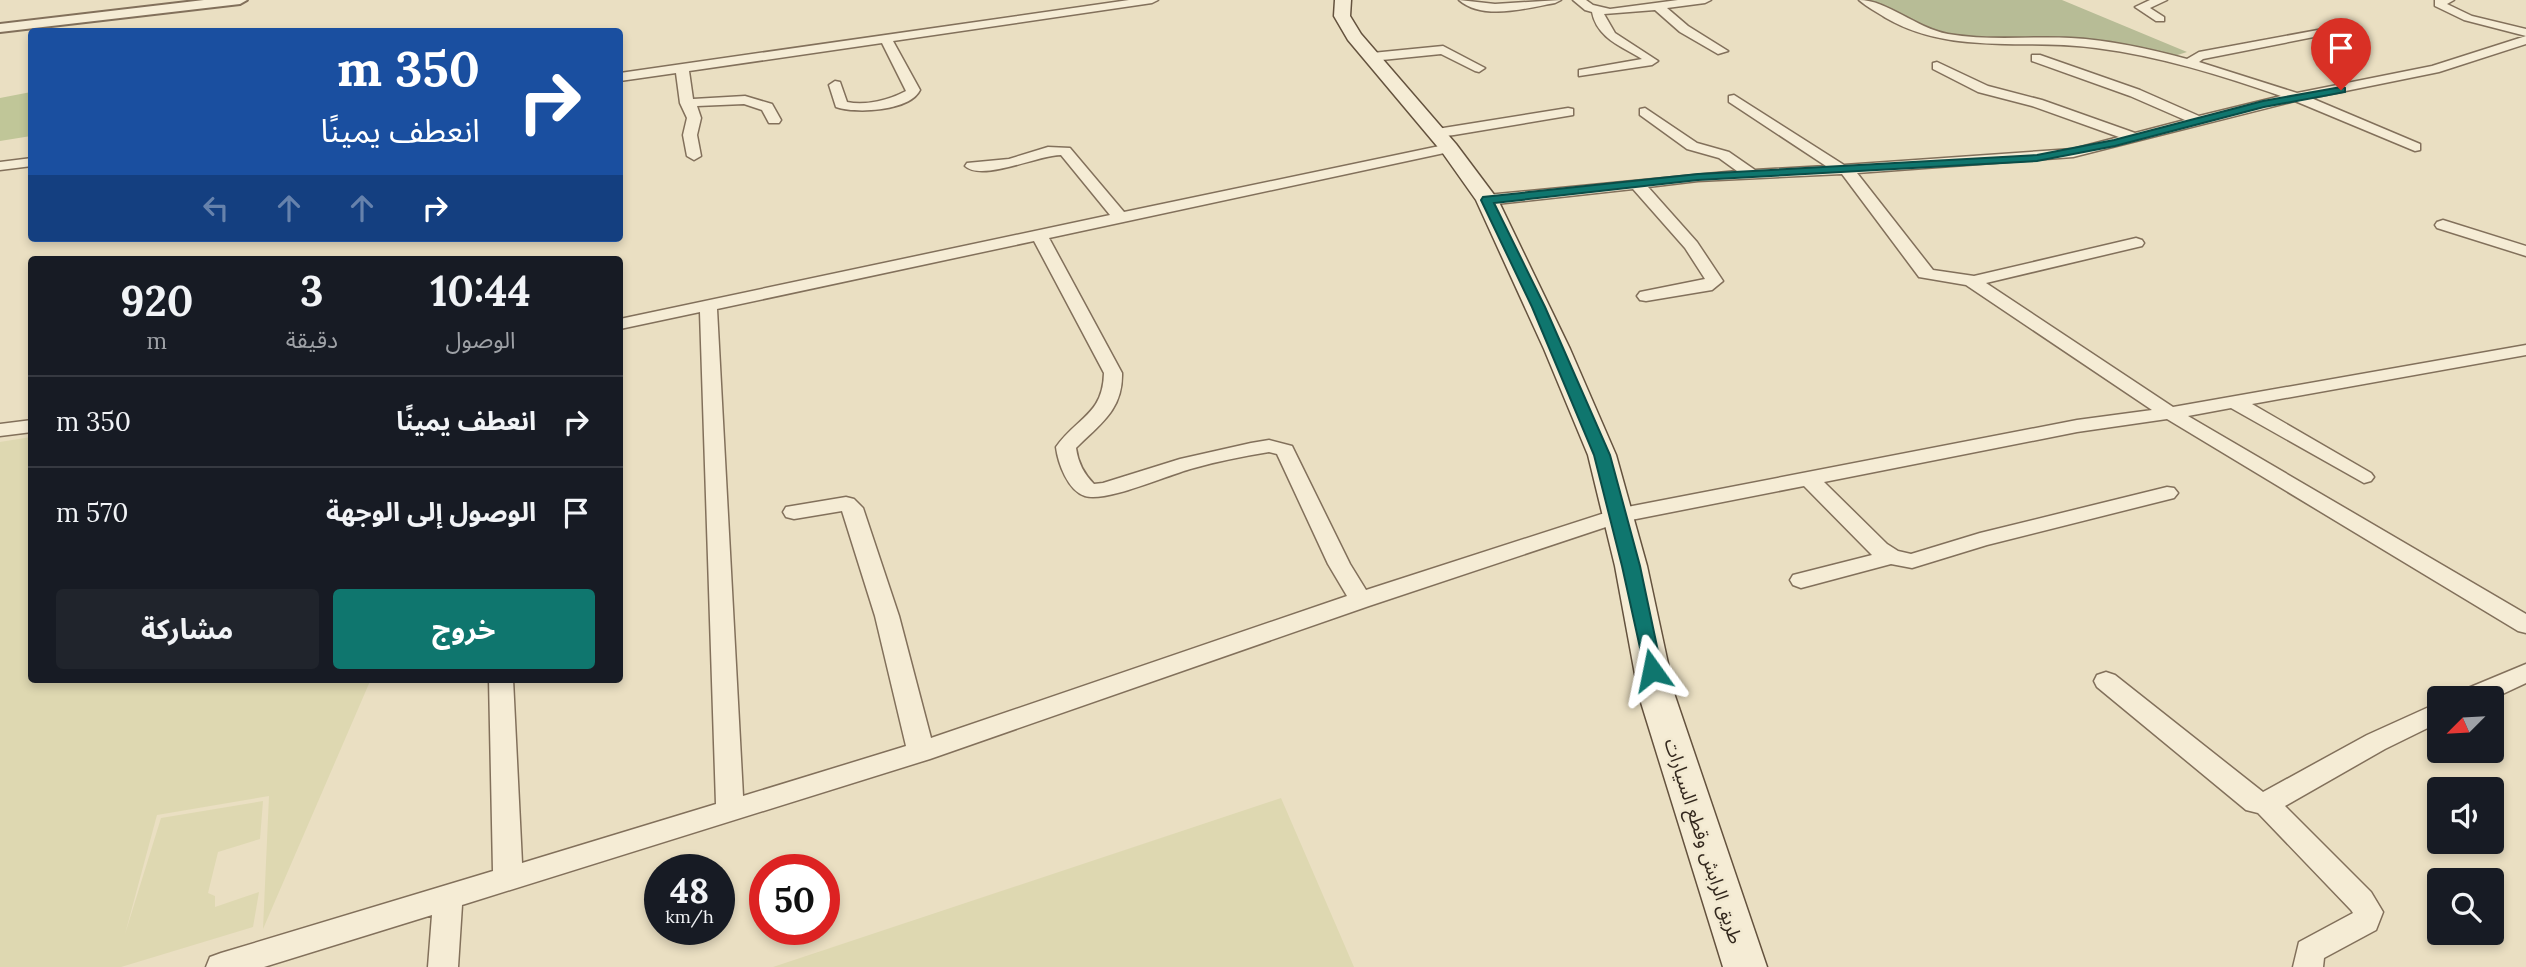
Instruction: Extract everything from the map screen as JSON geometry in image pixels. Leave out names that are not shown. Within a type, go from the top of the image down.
[{"type":"main road","name":"طريق الرابش وقطع السيارات","points":[[1343,0],[1345,23],[1443,140],[1487,200],[1539,307],[1602,455],[1631,566],[1657,696],[1745,967]]},
{"type":"street","points":[[0,29],[240,0]]},
{"type":"street","points":[[623,77],[1152,0]]},
{"type":"street","points":[[1465,0],[1469,4],[1486,7],[1555,0]]},
{"type":"street","points":[[1579,0],[1598,11],[1704,0]]},
{"type":"street","points":[[1865,0],[1909,25],[1940,36],[2093,44],[2188,65],[2303,98],[2415,147]]},
{"type":"street","points":[[2160,19],[2141,7],[2161,0]]},
{"type":"street","points":[[2448,0],[2439,2],[2439,5],[2468,18],[2526,33]]},
{"type":"street","points":[[1657,6],[1684,29],[1721,51]]},
{"type":"street","points":[[1583,73],[1652,61],[1606,31],[1598,19],[1598,11]]},
{"type":"street","points":[[2188,65],[2199,56],[2330,30]]},
{"type":"street","points":[[835,85],[841,104],[852,108],[892,102],[912,93],[914,90],[886,38]]},
{"type":"street","points":[[1487,200],[1636,183],[2037,158],[2073,153],[2196,120],[2435,69],[2526,40]]},
{"type":"street","points":[[1372,57],[1446,50],[1479,68]]},
{"type":"street","points":[[2036,58],[2135,93],[2196,120]]},
{"type":"street","points":[[1937,66],[1983,89],[2037,103],[2136,138]]},
{"type":"street","points":[[682,68],[686,102],[694,118],[690,135],[694,156]]},
{"type":"street","points":[[1734,99],[1844,169],[1924,273],[1934,276],[1958,275],[1972,281],[2170,413],[2526,625]]},
{"type":"street","points":[[689,104],[755,101],[770,109],[774,120]]},
{"type":"street","points":[[623,323],[1040,236],[1443,140],[1515,119],[1568,112]]},
{"type":"street","points":[[1645,112],[1692,146],[1724,155],[1753,175]]},
{"type":"street","points":[[972,166],[1011,163],[1048,151],[1065,150],[1120,217]]},
{"type":"street","points":[[0,166],[28,162]]},
{"type":"street","points":[[1636,183],[1690,246],[1715,281],[1706,286],[1646,296]]},
{"type":"street","points":[[2443,225],[2526,251]]},
{"type":"street","points":[[1040,236],[1113,373],[1113,393],[1104,409],[1066,447],[1067,457],[1080,483],[1089,491],[1106,489],[1199,461],[1269,446],[1285,450],[1339,564],[1361,600]]},
{"type":"street","points":[[1972,281],[2136,243]]},
{"type":"street","points":[[708,304],[730,812]]},
{"type":"street","points":[[221,967],[921,752],[1361,600],[1617,516],[2077,426],[2170,413],[2526,350]]},
{"type":"street","points":[[2234,402],[2364,477]]},
{"type":"street","points":[[0,430],[28,426]]},
{"type":"street","points":[[1809,479],[1855,527],[1891,557]]},
{"type":"street","points":[[1801,580],[1891,557],[1912,561],[1980,540],[2166,493]]},
{"type":"street","points":[[794,512],[846,504],[852,508],[887,616],[921,752]]},
{"type":"street","points":[[2497,686],[2526,673]]},
{"type":"street","points":[[2106,681],[2256,802],[2266,804],[2361,901],[2368,912],[2365,921],[2310,951],[2308,967]]},
{"type":"street","points":[[501,683],[509,879]]},
{"type":"street","points":[[2266,804],[2376,742],[2427,717]]},
{"type":"street","points":[[443,967],[448,898]]},
{"type":"shaded area","points":[[28,437],[28,683],[369,683],[263,929],[269,796],[157,815],[125,934],[161,818],[263,801],[260,839],[218,852],[208,893],[215,896],[215,907],[259,892],[253,927],[121,967],[0,967],[0,442]]},
{"type":"shaded area","points":[[1281,798],[1354,967],[773,967]]},
{"type":"green space","points":[[1870,0],[2062,0],[2187,52],[2168,58],[2089,41],[1949,35],[1932,32]]},
{"type":"green space","points":[[28,93],[28,136],[0,141],[0,98]]},
{"type":"route","points":[[1652,670],[1631,566],[1602,455],[1539,307],[1487,200],[1698,177],[2037,158],[2115,143],[2263,104],[2341,90]]}]
